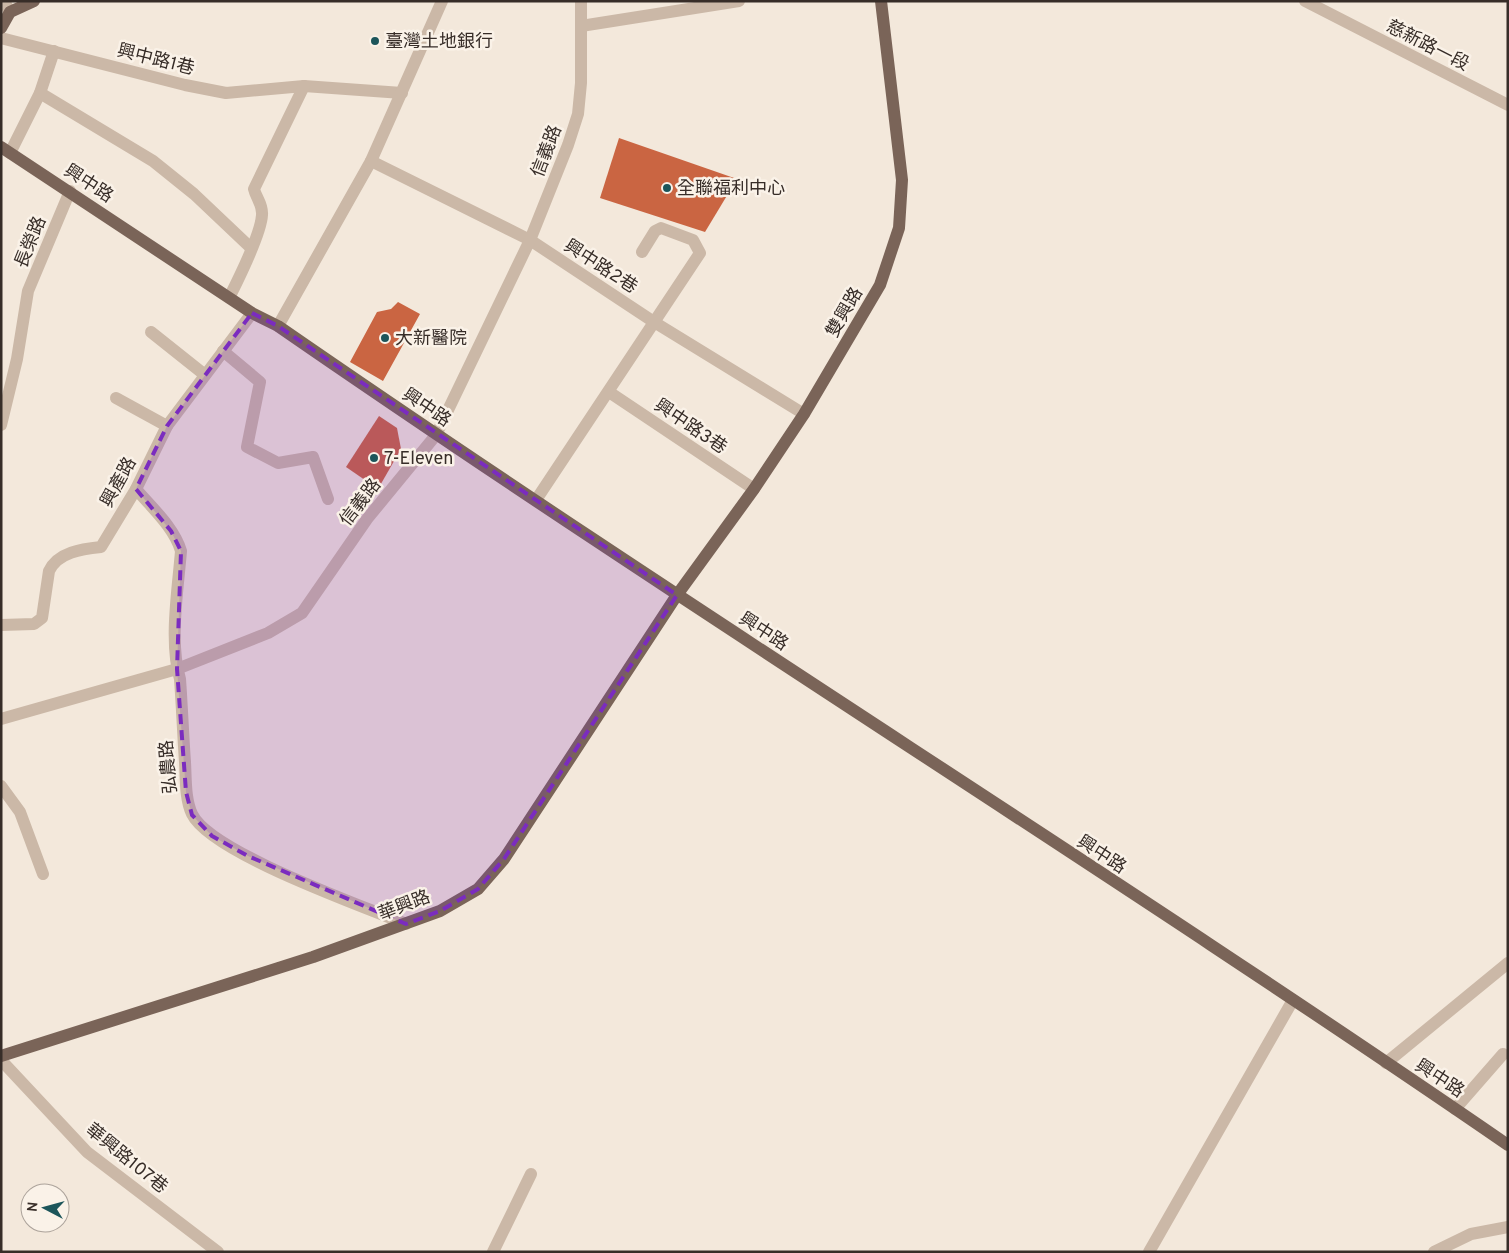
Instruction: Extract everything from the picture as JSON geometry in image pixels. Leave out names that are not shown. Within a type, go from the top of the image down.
[{"type":"main road","points":[[1,28],[7,7],[34,1]]},
{"type":"main road","name":"雙興路","points":[[677,595],[754,489],[804,414],[880,286],[899,228],[902,180],[881,1]]},
{"type":"main road","name":"興中路","points":[[6,150],[252,312],[278,326],[436,435],[1293,1000],[1508,1145]]},
{"type":"main road","name":"華興路","points":[[1,1056],[313,957],[440,911],[478,889],[504,859],[677,595]]},
{"type":"street","points":[[278,326],[371,162],[442,1]]},
{"type":"street","name":"信義路","points":[[1,719],[177,669],[268,633],[302,613],[367,519],[436,435],[530,240],[568,145],[578,114],[581,1]]},
{"type":"street","points":[[581,26],[739,1]]},
{"type":"street","name":"慈新路一段","points":[[1305,1],[1508,105]]},
{"type":"street","name":"興中路1巷","points":[[1,38],[226,93],[304,86],[402,93]]},
{"type":"street","points":[[6,150],[40,93],[54,52]]},
{"type":"street","points":[[230,296],[251,248],[262,215],[261,202],[254,189],[304,86]]},
{"type":"street","points":[[40,93],[153,161],[194,194],[251,248]]},
{"type":"street","name":"興中路2巷","points":[[371,162],[530,240],[654,322],[804,414]]},
{"type":"street","name":"長榮路","points":[[1,425],[17,359],[28,291],[70,191]]},
{"type":"street","points":[[536,500],[700,253],[693,240],[661,228],[655,231],[642,252]]},
{"type":"street","name":"興產路","points":[[1,625],[34,624],[42,618],[49,571],[52,564],[78,550],[101,547],[136,488],[167,426],[252,312]]},
{"type":"street","points":[[151,332],[205,375]]},
{"type":"street","points":[[224,351],[260,382],[246,447],[278,463],[313,457],[328,499]]},
{"type":"street","name":"興中路3巷","points":[[609,392],[754,489]]},
{"type":"street","points":[[116,398],[167,426]]},
{"type":"street","name":"弘農路","points":[[136,488],[171,531],[181,551],[176,622],[177,669],[180,678],[186,792],[192,815],[212,836],[248,856],[290,877],[406,924]]},
{"type":"street","points":[[1,786],[20,812],[43,874]]},
{"type":"street","points":[[1386,1063],[1508,963]]},
{"type":"street","points":[[1149,1252],[1293,1000]]},
{"type":"street","points":[[1455,1109],[1503,1054]]},
{"type":"street","name":"華興路107巷","points":[[1,1060],[87,1152],[218,1252]]},
{"type":"street","points":[[492,1252],[531,1174]]},
{"type":"street","points":[[1434,1252],[1471,1234],[1508,1227]]},
{"type":"highlighted area","points":[[252,313],[278,326],[677,595],[504,859],[478,889],[440,911],[406,924],[248,856],[212,836],[192,815],[186,792],[177,669],[181,551],[171,531],[136,489],[167,426]]},
{"type":"building","name":"全聯福利中心","points":[[619,138],[737,179],[705,232],[600,198]]},
{"type":"building","name":"大新醫院","points":[[398,302],[420,314],[383,381],[350,362],[377,312],[391,309]]},
{"type":"building","name":"7-Eleven","points":[[379,416],[397,428],[401,449],[378,489],[346,467]]},
{"type":"place","name":"臺灣土地銀行","points":[[375,41]]},
{"type":"place","name":"全聯福利中心","points":[[667,188]]},
{"type":"place","name":"大新醫院","points":[[385,338]]},
{"type":"place","name":"7-Eleven","points":[[374,458]]}]
